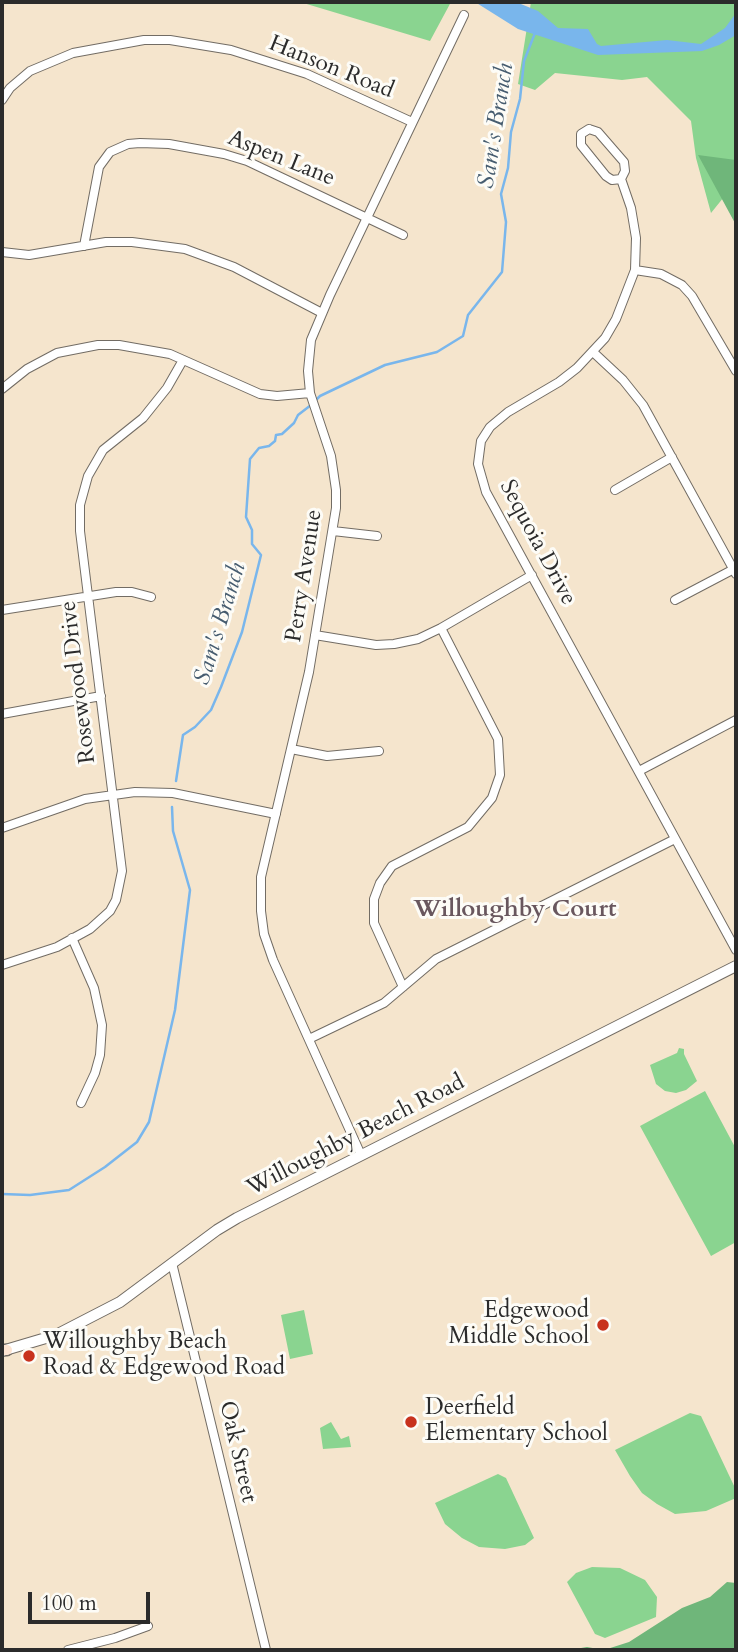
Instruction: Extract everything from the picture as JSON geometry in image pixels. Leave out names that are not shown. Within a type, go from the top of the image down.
[{"type":"street","name":"Perry Avenue","points":[[362,1155],[273,960],[262,923],[259,895],[315,635],[336,499],[331,456],[310,393],[311,340],[464,15]]},
{"type":"street","name":"Hanson Road","points":[[2,100],[18,80],[30,71],[73,52],[144,40],[170,40],[231,50],[307,74],[412,122]]},
{"type":"street","name":"Sequoia Drive","points":[[621,179],[612,180],[606,176],[581,145],[580,139],[584,131],[589,129],[598,132],[621,158],[625,171],[621,179],[636,238],[635,270],[616,319],[605,338],[559,382],[497,420],[481,441],[478,464],[486,492],[736,950]]},
{"type":"street","name":"Aspen Lane","points":[[84,246],[99,167],[110,152],[128,144],[140,143],[169,144],[247,161],[403,235]]},
{"type":"street","points":[[2,252],[29,254],[132,242],[185,249],[234,267],[322,313]]},
{"type":"street","points":[[635,270],[661,274],[682,285],[692,296],[736,371]]},
{"type":"street","points":[[2,389],[11,379],[42,360],[77,348],[119,345],[154,350],[183,360],[260,394],[277,396],[310,393]]},
{"type":"street","points":[[593,352],[639,399],[735,572],[675,600]]},
{"type":"street","name":"Rosewood Drive","points":[[2,965],[57,947],[102,919],[117,900],[122,871],[79,520],[80,505],[85,483],[103,450],[143,418],[159,400],[183,360]]},
{"type":"street","points":[[615,490],[672,457]]},
{"type":"street","points":[[333,531],[377,536]]},
{"type":"street","points":[[315,635],[365,644],[394,644],[418,639],[442,628],[532,575]]},
{"type":"street","points":[[2,610],[132,592],[151,597]]},
{"type":"street","points":[[403,987],[374,923],[374,899],[380,883],[392,866],[468,827],[492,797],[500,775],[498,740],[442,628]]},
{"type":"street","points":[[2,714],[101,696]]},
{"type":"street","points":[[639,771],[735,723]]},
{"type":"street","points":[[291,749],[327,756],[379,751]]},
{"type":"street","points":[[2,828],[85,799],[135,792],[173,793],[276,814]]},
{"type":"street","points":[[309,1039],[384,1003],[436,959],[675,839]]},
{"type":"street","points":[[72,938],[94,988],[102,1025],[100,1055],[95,1073],[80,1103]]},
{"type":"street","name":"Willoughby Beach Road","points":[[4,1351],[56,1335],[120,1302],[237,1218],[736,966]]},
{"type":"street","name":"Oak Street","points":[[172,1263],[266,1650]]},
{"type":"street","points":[[68,1650],[148,1626]]},
{"type":"green space","points":[[300,2],[451,2],[430,41]]},
{"type":"green space","points":[[531,2],[736,2],[736,182],[711,213],[696,158],[691,121],[647,77],[622,80],[555,73],[535,90],[518,84]]},
{"type":"green space","points":[[698,155],[736,160],[736,225]]},
{"type":"green space","points":[[679,1048],[684,1049],[697,1081],[686,1090],[676,1093],[665,1091],[656,1084],[650,1065],[677,1053]]},
{"type":"green space","points":[[705,1091],[736,1149],[736,1242],[711,1256],[640,1126]]},
{"type":"green space","points":[[304,1310],[313,1354],[290,1359],[281,1315]]},
{"type":"green space","points":[[690,1413],[701,1416],[736,1490],[736,1498],[706,1511],[675,1514],[642,1493],[615,1450]]},
{"type":"green space","points":[[331,1422],[341,1439],[349,1436],[351,1447],[323,1449],[320,1428]]},
{"type":"green space","points":[[498,1474],[506,1478],[534,1538],[525,1545],[505,1549],[479,1547],[445,1524],[435,1503]]},
{"type":"green space","points":[[592,1567],[620,1568],[645,1580],[657,1597],[656,1617],[605,1638],[595,1634],[567,1582],[576,1573]]},
{"type":"green space","points":[[727,1582],[736,1583],[736,1650],[604,1650],[629,1642],[682,1608],[710,1597]]},
{"type":"green space","points":[[587,1647],[604,1650],[569,1650]]},
{"type":"water","points":[[475,2],[516,2],[538,11],[558,28],[588,29],[601,46],[667,40],[701,44],[725,28],[736,13],[736,35],[702,51],[598,55],[518,29]]},
{"type":"waterway","name":"Sam's Branch","points":[[316,400],[385,365],[437,352],[463,336],[468,315],[502,272],[506,222],[501,194],[508,168],[511,132],[520,99],[524,61],[535,33]]},
{"type":"waterway","name":"Sam's Branch","points":[[176,781],[183,735],[211,710],[221,687],[242,632],[261,555],[252,544],[252,530],[246,517],[250,459],[259,448],[269,446],[275,441],[276,435],[282,434],[298,415],[311,405]]},
{"type":"waterway","name":"Sam's Branch","points":[[2,1194],[30,1195],[69,1190],[137,1142],[149,1122],[175,1010],[190,890],[173,831],[172,807]]},
{"type":"place","name":"Edgewood Middle School","points":[[603,1325]]},
{"type":"place","name":"Willoughby Beach Road & Edgewood Road","points":[[29,1356]]},
{"type":"place","name":"Deerfield Elementary School","points":[[411,1422]]},
{"type":"district","name":"Willoughby Court","points":[[515,910]]}]
